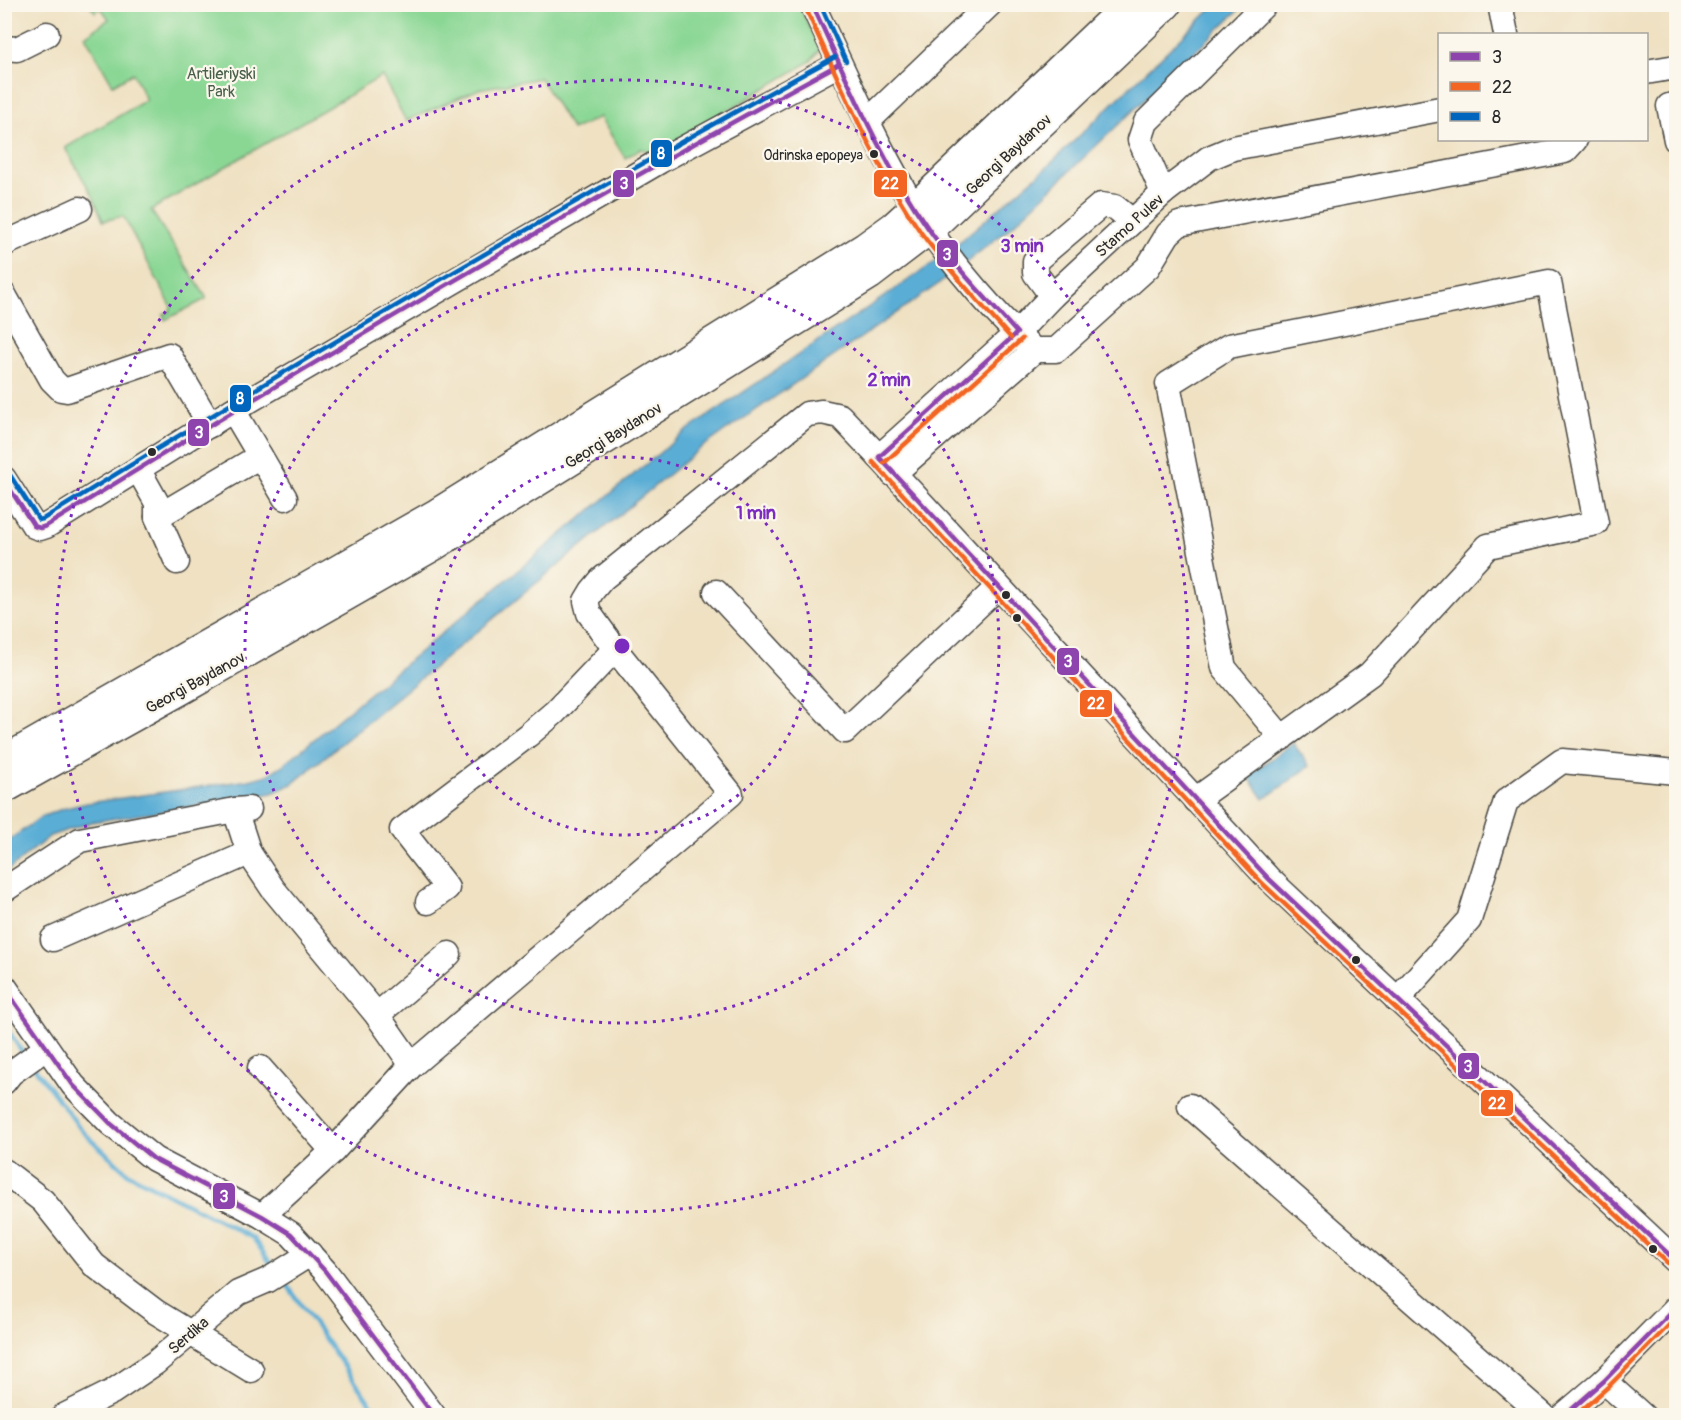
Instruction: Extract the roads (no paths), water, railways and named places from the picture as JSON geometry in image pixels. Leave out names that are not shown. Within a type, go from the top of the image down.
[{"type":"main road","name":"Georgi Baydanov","points":[[937,240],[1129,4]]},
{"type":"main road","name":"Georgi Baydanov","points":[[4,788],[434,544],[870,274],[937,240],[1166,4]]},
{"type":"main road","name":"Georgi Baydanov","points":[[4,761],[437,514],[842,263],[894,227],[937,240]]},
{"type":"street","points":[[812,4],[868,121],[937,240],[1017,333],[1035,350]]},
{"type":"street","points":[[868,121],[990,4]]},
{"type":"street","points":[[1163,193],[1140,140],[1146,122],[1264,4]]},
{"type":"street","points":[[1500,4],[1506,33]]},
{"type":"street","points":[[4,48],[17,49],[47,34]]},
{"type":"street","points":[[4,479],[34,526],[40,528],[46,526],[233,410],[660,161],[839,64]]},
{"type":"street","points":[[1648,72],[1677,67]]},
{"type":"street","points":[[1677,104],[1669,106],[1677,140]]},
{"type":"street","name":"Stamo Pulev","points":[[886,465],[1052,296],[1163,193],[1209,158],[1233,148],[1438,109]]},
{"type":"street","points":[[886,465],[1035,350],[1056,350],[1148,267],[1168,234],[1179,224],[1565,151],[1574,141]]},
{"type":"street","points":[[1052,296],[1035,273],[1035,261],[1101,205],[1138,215],[1168,234]]},
{"type":"street","points":[[4,244],[80,209]]},
{"type":"street","points":[[1195,800],[1282,738],[1370,674],[1488,546],[1596,523],[1549,282],[1229,346],[1168,384],[1224,668],[1282,738]]},
{"type":"street","points":[[4,295],[52,380],[61,389],[68,390],[169,356],[210,425]]},
{"type":"street","points":[[233,410],[285,498]]},
{"type":"street","points":[[262,1216],[333,1151],[412,1065],[731,794],[615,649],[589,613],[586,601],[591,591],[602,579],[807,414],[822,412],[840,417],[886,465],[1268,878],[1677,1261]]},
{"type":"street","points":[[158,516],[260,456]]},
{"type":"street","points":[[138,469],[157,503],[158,516],[177,562]]},
{"type":"street","points":[[716,592],[846,732],[998,587]]},
{"type":"street","points":[[428,902],[447,888],[402,830],[528,735],[555,712],[615,649]]},
{"type":"street","points":[[1398,1000],[1469,920],[1506,801],[1562,760],[1677,772]]},
{"type":"street","points":[[4,890],[80,840],[242,810],[249,853],[273,889],[377,1015],[412,1065]]},
{"type":"street","points":[[53,939],[249,853]]},
{"type":"street","points":[[377,1015],[449,954]]},
{"type":"street","points":[[4,986],[39,1054],[110,1124],[140,1148],[174,1170],[262,1216],[291,1234],[300,1261],[325,1271],[434,1416]]},
{"type":"street","points":[[8,1078],[39,1054]]},
{"type":"street","points":[[261,1068],[333,1151]]},
{"type":"street","points":[[1190,1106],[1544,1416]]},
{"type":"street","points":[[4,1171],[43,1201],[94,1265],[156,1312],[251,1370]]},
{"type":"street","name":"Serdika","points":[[64,1416],[121,1386],[155,1363],[238,1293],[268,1280],[300,1261]]},
{"type":"street","points":[[1563,1416],[1604,1381],[1677,1308]]},
{"type":"street","points":[[1604,1381],[1642,1416]]},
{"type":"water","points":[[1215,5],[1244,5],[1012,226],[943,281],[701,448],[292,784],[272,793],[250,798],[92,822],[50,836],[5,873],[4,844],[41,817],[87,803],[249,780],[267,775],[283,765],[686,431],[938,260],[1046,168]]},
{"type":"water","points":[[1293,743],[1310,766],[1264,799],[1248,776]]},
{"type":"waterway","points":[[4,1024],[24,1055]]},
{"type":"waterway","points":[[33,1066],[83,1132],[129,1174],[253,1238],[274,1268]]},
{"type":"waterway","points":[[283,1279],[379,1416]]},
{"type":"place","name":"Odrinska epopeya","points":[[874,154]]},
{"type":"park label","name":"Artileriyski Park","points":[[221,82]]}]
